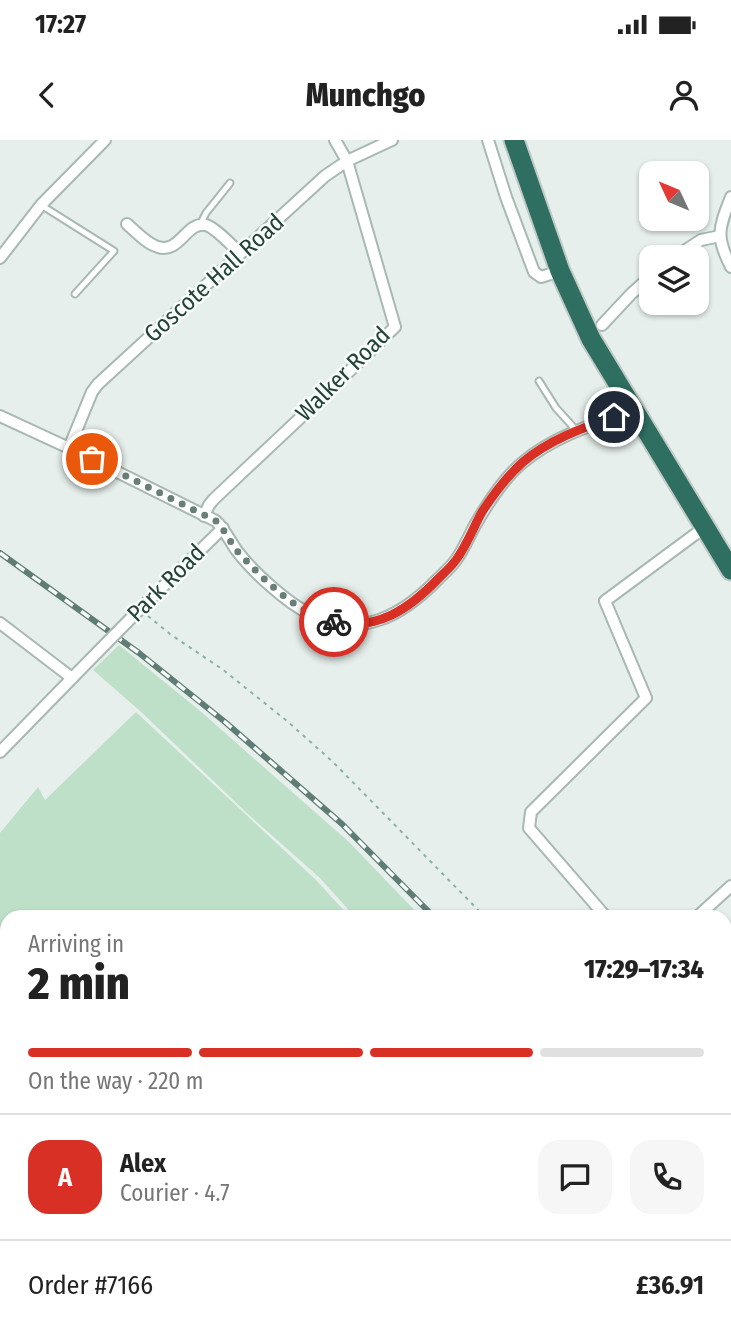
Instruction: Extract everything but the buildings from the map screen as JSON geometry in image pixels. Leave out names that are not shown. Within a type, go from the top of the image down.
[{"type":"highway","points":[[514,140],[560,271],[591,339],[731,570]]},
{"type":"street","points":[[0,258],[41,205],[105,140]]},
{"type":"street","points":[[335,140],[346,161]]},
{"type":"street","name":"Goscote Hall Road","points":[[69,448],[97,384],[325,176],[346,161],[392,140]]},
{"type":"street","points":[[488,140],[534,272],[541,277],[560,271]]},
{"type":"street","name":"Walker Road","points":[[204,516],[214,499],[395,327],[346,161]]},
{"type":"street","points":[[731,197],[721,223],[720,236],[731,267]]},
{"type":"street","points":[[127,225],[152,244],[164,248],[172,247],[191,229],[206,225],[240,253]]},
{"type":"street","points":[[693,245],[701,240],[720,236]]},
{"type":"street","points":[[602,325],[639,287]]},
{"type":"street","name":"Park Road","points":[[0,752],[138,610],[223,528],[240,555],[281,596],[320,618],[348,625],[371,623],[394,615],[426,592],[456,560],[482,513],[503,483],[523,463],[547,445],[576,430],[633,411]]},
{"type":"street","points":[[0,416],[216,521],[223,528]]},
{"type":"street","points":[[600,910],[529,828],[531,812],[646,698],[605,601],[705,527]]},
{"type":"street","points":[[0,623],[76,674]]},
{"type":"street","points":[[705,910],[731,886]]},
{"type":"lane","points":[[200,225],[230,183]]},
{"type":"lane","points":[[41,205],[114,251],[75,294]]},
{"type":"lane","points":[[539,381],[556,408],[576,430]]},
{"type":"path","points":[[138,610],[233,678],[287,721],[333,762],[478,910]]},
{"type":"green space","points":[[119,645],[199,710],[349,842],[414,910],[349,910],[320,878],[93,670]]},
{"type":"green space","points":[[136,712],[316,880],[344,910],[0,910],[0,833],[38,787],[45,800]]},
{"type":"railway","points":[[0,553],[139,653],[225,722],[342,824],[427,910]]},
{"type":"way so far","points":[[92,459],[216,521],[240,555],[281,596],[310,614],[334,622]]},
{"type":"route","points":[[334,622],[348,625],[371,623],[394,615],[426,592],[456,560],[482,513],[503,483],[523,463],[547,445],[576,430],[614,417]]}]
